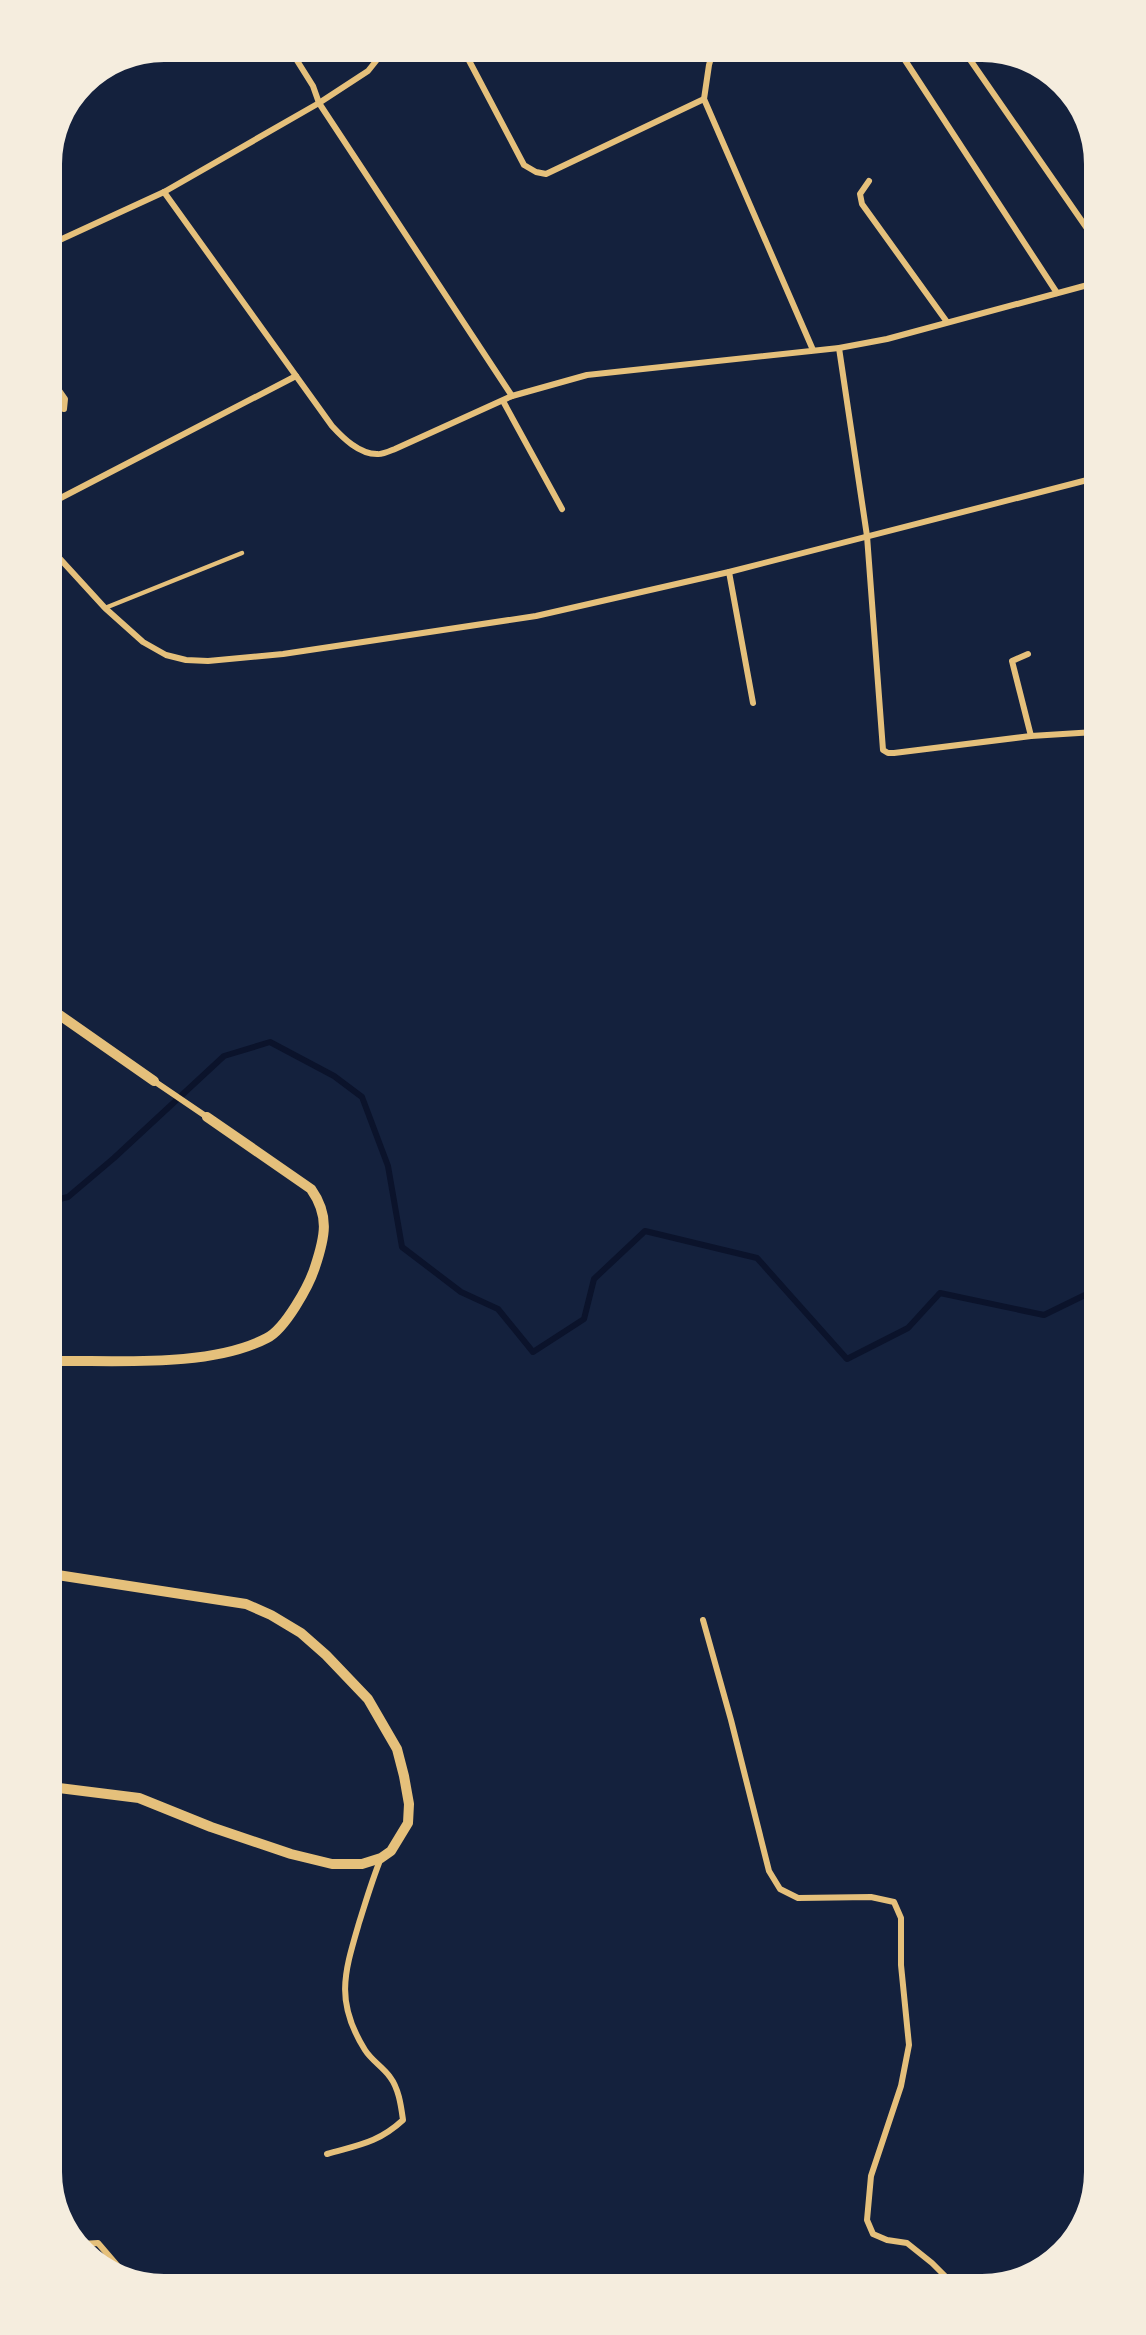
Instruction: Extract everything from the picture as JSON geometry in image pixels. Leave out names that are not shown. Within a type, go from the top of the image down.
[{"type":"street","points":[[298,62],[313,86],[319,103],[512,396]]},
{"type":"street","points":[[62,239],[164,192],[319,103],[368,71],[375,62]]},
{"type":"street","points":[[470,62],[524,165],[536,172],[546,174],[704,99]]},
{"type":"street","points":[[710,62],[704,99],[813,350]]},
{"type":"street","points":[[906,62],[1057,293]]},
{"type":"street","points":[[972,62],[1084,224]]},
{"type":"street","points":[[869,181],[860,194],[862,204],[947,322]]},
{"type":"street","points":[[164,192],[344,440],[377,454],[395,449],[512,396],[587,375],[839,348],[886,339],[1084,286]]},
{"type":"street","points":[[839,348],[867,536],[883,750],[894,753],[1031,736],[1084,733]]},
{"type":"street","points":[[62,497],[296,376]]},
{"type":"street","points":[[62,395],[65,399],[64,409]]},
{"type":"street","points":[[503,401],[562,509]]},
{"type":"street","points":[[62,561],[133,635],[155,649],[186,660],[208,661],[282,654],[536,616],[729,572],[1084,481]]},
{"type":"street","points":[[729,572],[753,703]]},
{"type":"street","points":[[1028,654],[1012,661],[1031,736]]},
{"type":"street","points":[[62,1017],[311,1189],[321,1202],[324,1217],[324,1242],[314,1273],[295,1306],[269,1337],[237,1351],[179,1359],[62,1361]]},
{"type":"street","points":[[62,1576],[246,1604],[271,1615],[309,1640],[368,1699],[397,1749],[409,1804],[408,1823],[391,1851],[381,1858],[362,1864],[332,1864],[291,1854],[211,1827],[139,1798],[62,1788]]},
{"type":"street","points":[[703,1620],[769,1870],[780,1889],[798,1898],[871,1897],[894,1902],[901,1918],[901,1965],[909,2045],[901,2086],[871,2176],[867,2220],[873,2234],[886,2240],[907,2243],[943,2274]]},
{"type":"street","points":[[327,2154],[368,2143],[388,2134],[403,2120],[401,2102],[390,2076],[370,2058],[357,2038],[347,2010],[345,1991],[345,1968],[351,1945],[367,1892],[381,1858]]},
{"type":"street","points":[[91,2243],[98,2243],[112,2259]]},
{"type":"lane","points":[[105,608],[242,553]]},
{"type":"waterway","points":[[62,1198],[68,1197],[114,1158],[224,1056],[270,1042],[334,1076],[362,1097],[388,1166],[402,1247],[461,1292],[498,1309],[533,1352],[584,1319],[594,1279],[645,1231],[757,1258],[847,1359],[908,1328],[940,1293],[1044,1315],[1084,1295]]}]
